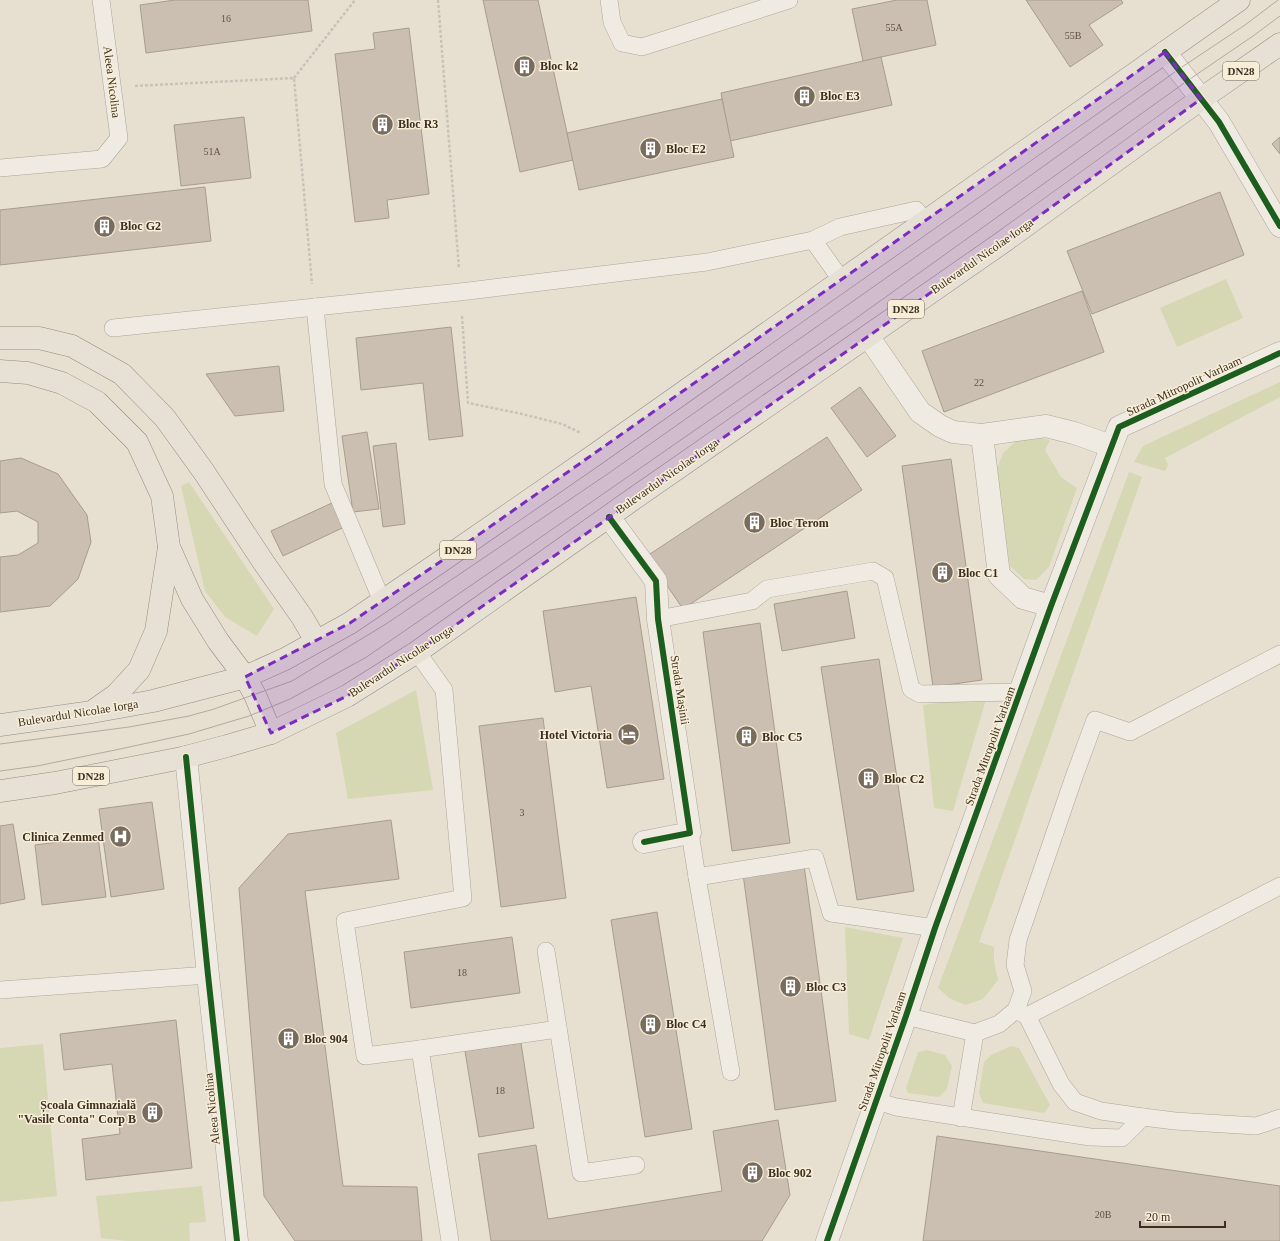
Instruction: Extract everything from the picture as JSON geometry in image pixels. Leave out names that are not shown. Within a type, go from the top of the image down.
[{"type":"main road","name":"Bulevardul Nicolae Iorga","points":[[0,725],[92,712],[165,698],[245,677],[285,659],[350,623],[444,560],[596,454],[1240,0]]},
{"type":"main road","name":"Bulevardul Nicolae Iorga","points":[[0,791],[55,783],[186,756],[271,733],[347,696],[417,652],[1003,242],[1280,44]]},
{"type":"main road","points":[[0,338],[39,338],[72,346],[122,374],[165,418],[204,472],[264,563],[302,617],[316,641]]},
{"type":"main road","points":[[0,371],[28,373],[62,383],[98,402],[137,442],[162,496],[170,547],[192,600],[218,641],[245,677],[255,695],[271,733]]},
{"type":"main road","points":[[92,712],[116,695],[139,670],[156,631],[170,547]]},
{"type":"street","points":[[1165,52],[1219,122],[1280,226]]},
{"type":"street","points":[[868,336],[920,412],[940,426],[953,432],[982,435],[1046,426],[1074,433],[1111,446]]},
{"type":"street","name":"Strada Mitropolit Varlaam","points":[[828,1241],[935,928],[1119,427],[1280,353]]},
{"type":"street","points":[[982,435],[999,574],[1023,598],[1052,606]]},
{"type":"street","name":"Strada Mașinii","points":[[609,517],[656,581],[658,619],[690,833]]},
{"type":"street","name":"Aleea Nicolina","points":[[186,756],[237,1241]]},
{"type":"street","points":[[644,842],[690,833]]},
{"type":"lane","name":"Aleea Nicolina","points":[[0,168],[102,159],[119,138],[102,0]]},
{"type":"lane","points":[[609,0],[612,22],[622,43],[642,47],[789,0]]},
{"type":"lane","points":[[113,328],[460,292],[707,262],[813,240],[840,227],[916,210],[925,221]]},
{"type":"lane","points":[[813,240],[842,281]]},
{"type":"lane","points":[[314,307],[333,484],[382,601]]},
{"type":"lane","points":[[658,619],[752,601],[767,589],[872,571],[885,578],[911,689],[920,694],[1021,692]]},
{"type":"lane","points":[[417,652],[444,690],[463,898],[346,921],[365,1056],[558,1029]]},
{"type":"lane","points":[[1280,654],[1130,732],[1096,720],[1074,777],[1018,940],[1015,965],[1023,991],[1022,1013],[1061,1084],[1076,1102],[1101,1111],[1143,1117],[1256,1126],[1280,1118]]},
{"type":"lane","points":[[690,833],[731,1072]]},
{"type":"lane","points":[[697,877],[815,858],[831,913],[935,928]]},
{"type":"lane","points":[[906,1016],[975,1033],[1022,1013],[1280,886]]},
{"type":"lane","points":[[546,951],[581,1173],[636,1165]]},
{"type":"lane","points":[[0,990],[208,975]]},
{"type":"lane","points":[[961,1118],[975,1033]]},
{"type":"lane","points":[[420,1049],[450,1241]]},
{"type":"lane","points":[[876,1101],[896,1107],[961,1118],[1090,1137],[1122,1138],[1143,1117]]},
{"type":"path","points":[[314,307],[294,78],[355,0]]},
{"type":"path","points":[[438,0],[468,403],[562,424],[582,434],[596,454]]},
{"type":"path","points":[[113,87],[294,78]]},
{"type":"highlighted area","points":[[1165,52],[1201,99],[1003,242],[417,652],[347,696],[271,733],[245,677],[350,623],[437,564]]},
{"type":"green space","points":[[1226,279],[1243,318],[1177,347],[1160,308]]},
{"type":"green space","points":[[1280,382],[1280,397],[1165,458],[1168,465],[1165,471],[1134,462],[1143,446]]},
{"type":"green space","points":[[1037,437],[1050,440],[1045,450],[1061,477],[1077,488],[1049,567],[1036,580],[1024,579],[1010,566],[997,469],[1003,453],[1016,441]]},
{"type":"green space","points":[[1129,472],[1142,477],[979,942],[994,947],[994,961],[998,980],[983,999],[965,1005],[949,998],[938,988]]},
{"type":"green space","points":[[189,482],[274,609],[257,636],[225,617],[205,591],[181,486]]},
{"type":"green space","points":[[416,690],[433,790],[348,799],[336,733]]},
{"type":"green space","points":[[987,696],[953,811],[934,808],[923,705]]},
{"type":"green space","points":[[845,927],[903,938],[869,1040],[849,1034]]},
{"type":"green space","points":[[43,1044],[57,1196],[0,1202],[0,1048]]},
{"type":"green space","points":[[1011,1046],[1019,1048],[1050,1105],[1044,1113],[983,1103],[979,1093],[984,1062],[991,1055]]},
{"type":"green space","points":[[927,1050],[945,1055],[952,1066],[947,1089],[939,1097],[908,1093],[906,1088],[918,1052]]},
{"type":"green space","points":[[202,1186],[206,1222],[189,1223],[190,1241],[127,1241],[101,1238],[96,1196]]},
{"type":"building","points":[[175,0],[308,0],[312,31],[146,53],[140,5]]},
{"type":"building","name":"Bloc k2","points":[[483,0],[538,0],[573,160],[520,172]]},
{"type":"building","points":[[897,0],[927,0],[936,45],[863,61],[852,9]]},
{"type":"building","points":[[1026,0],[1121,0],[1123,3],[1089,25],[1103,45],[1070,67]]},
{"type":"building","name":"Bloc R3","points":[[409,28],[429,194],[387,200],[389,218],[355,222],[335,54],[375,49],[373,33]]},
{"type":"building","name":"Bloc E3","points":[[881,57],[892,105],[730,141],[721,93]]},
{"type":"building","name":"Bloc E2","points":[[722,99],[734,157],[579,190],[567,133]]},
{"type":"building","points":[[244,117],[251,178],[181,186],[174,125]]},
{"type":"building","points":[[1280,137],[1280,154],[1272,144]]},
{"type":"building","name":"Bloc G2","points":[[205,187],[211,241],[0,265],[0,210]]},
{"type":"building","points":[[1220,192],[1244,255],[1092,314],[1067,251]]},
{"type":"building","points":[[1082,291],[1104,352],[944,412],[922,351]]},
{"type":"building","points":[[451,327],[463,436],[429,440],[423,383],[361,390],[356,338]]},
{"type":"building","points":[[279,366],[284,411],[235,416],[206,374]]},
{"type":"building","points":[[860,387],[896,436],[867,457],[831,408]]},
{"type":"building","points":[[367,432],[379,509],[353,512],[342,436]]},
{"type":"building","name":"Bloc Terom","points":[[827,437],[862,490],[683,609],[647,556]]},
{"type":"building","points":[[396,443],[405,524],[383,527],[373,446]]},
{"type":"building","points":[[21,458],[58,474],[87,515],[91,542],[78,579],[50,606],[0,612],[0,557],[18,555],[38,543],[38,522],[17,511],[0,513],[0,461]]},
{"type":"building","name":"Bloc C1","points":[[951,459],[982,680],[933,687],[902,466]]},
{"type":"building","points":[[345,497],[355,522],[283,556],[271,531]]},
{"type":"building","points":[[847,591],[855,638],[782,651],[774,604]]},
{"type":"building","name":"Hotel Victoria","points":[[636,597],[664,779],[607,788],[591,686],[555,692],[543,611]]},
{"type":"building","name":"Bloc C5","points":[[760,623],[790,843],[732,851],[703,632]]},
{"type":"building","name":"Bloc C2","points":[[879,659],[914,891],[857,900],[821,667]]},
{"type":"building","points":[[543,718],[566,898],[501,907],[479,726]]},
{"type":"building","points":[[152,802],[164,889],[111,897],[99,809]]},
{"type":"building","name":"Bloc 904","points":[[391,820],[399,879],[305,891],[343,1186],[417,1187],[422,1241],[295,1241],[264,1196],[239,888],[288,834]]},
{"type":"building","points":[[13,824],[25,899],[0,904],[0,826]]},
{"type":"building","points":[[98,837],[106,897],[42,905],[35,845]]},
{"type":"building","name":"Bloc C3","points":[[804,865],[836,1101],[775,1110],[743,874]]},
{"type":"building","name":"Bloc C4","points":[[657,912],[692,1129],[645,1137],[611,920]]},
{"type":"building","points":[[512,937],[520,993],[411,1008],[404,952]]},
{"type":"building","name":"Școala Gimnazială \"Vasile Conta\" Corp B","points":[[176,1020],[192,1168],[86,1180],[82,1139],[120,1134],[112,1064],[64,1070],[60,1034]]},
{"type":"building","points":[[521,1043],[534,1128],[479,1137],[465,1051]]},
{"type":"building","name":"Bloc 902","points":[[778,1120],[790,1195],[762,1241],[491,1241],[478,1154],[536,1145],[548,1219],[722,1191],[713,1131]]},
{"type":"building","points":[[937,1136],[1280,1186],[1280,1241],[923,1241]]},
{"type":"tram line","points":[[0,744],[129,727],[189,716],[214,709],[292,681],[386,624],[609,473],[974,216],[1179,69],[1245,25],[1278,0]]},
{"type":"tram line","points":[[0,771],[37,766],[189,734],[249,716],[290,699],[365,658],[855,319],[1280,16]]},
{"type":"cycle path","points":[[1165,52],[1219,122],[1280,226]]},
{"type":"cycle path","points":[[827,1241],[906,1016],[935,928],[1051,606],[1119,427],[1280,353]]},
{"type":"cycle path","points":[[609,517],[656,581],[658,619],[690,833],[644,842]]},
{"type":"cycle path","points":[[186,757],[237,1241]]},
{"type":"place","name":"Bloc k2","points":[[525,66]]},
{"type":"place","name":"Bloc E3","points":[[805,96]]},
{"type":"place","name":"Bloc R3","points":[[382,124]]},
{"type":"place","name":"Bloc E2","points":[[651,149]]},
{"type":"place","name":"Bloc G2","points":[[105,226]]},
{"type":"place","name":"Bloc Terom","points":[[755,523]]},
{"type":"place","name":"Bloc C1","points":[[942,573]]},
{"type":"place","name":"Hotel Victoria","points":[[628,735]]},
{"type":"place","name":"Bloc C5","points":[[746,737]]},
{"type":"place","name":"Bloc C2","points":[[868,779]]},
{"type":"place","name":"Clinica Zenmed","points":[[120,837]]},
{"type":"place","name":"Bloc C3","points":[[790,987]]},
{"type":"place","name":"Bloc C4","points":[[651,1024]]},
{"type":"place","name":"Bloc 904","points":[[288,1039]]},
{"type":"place","name":"Școala Gimnazială \"Vasile Conta\" Corp B","points":[[152,1112]]},
{"type":"place","name":"Bloc 902","points":[[753,1173]]}]
